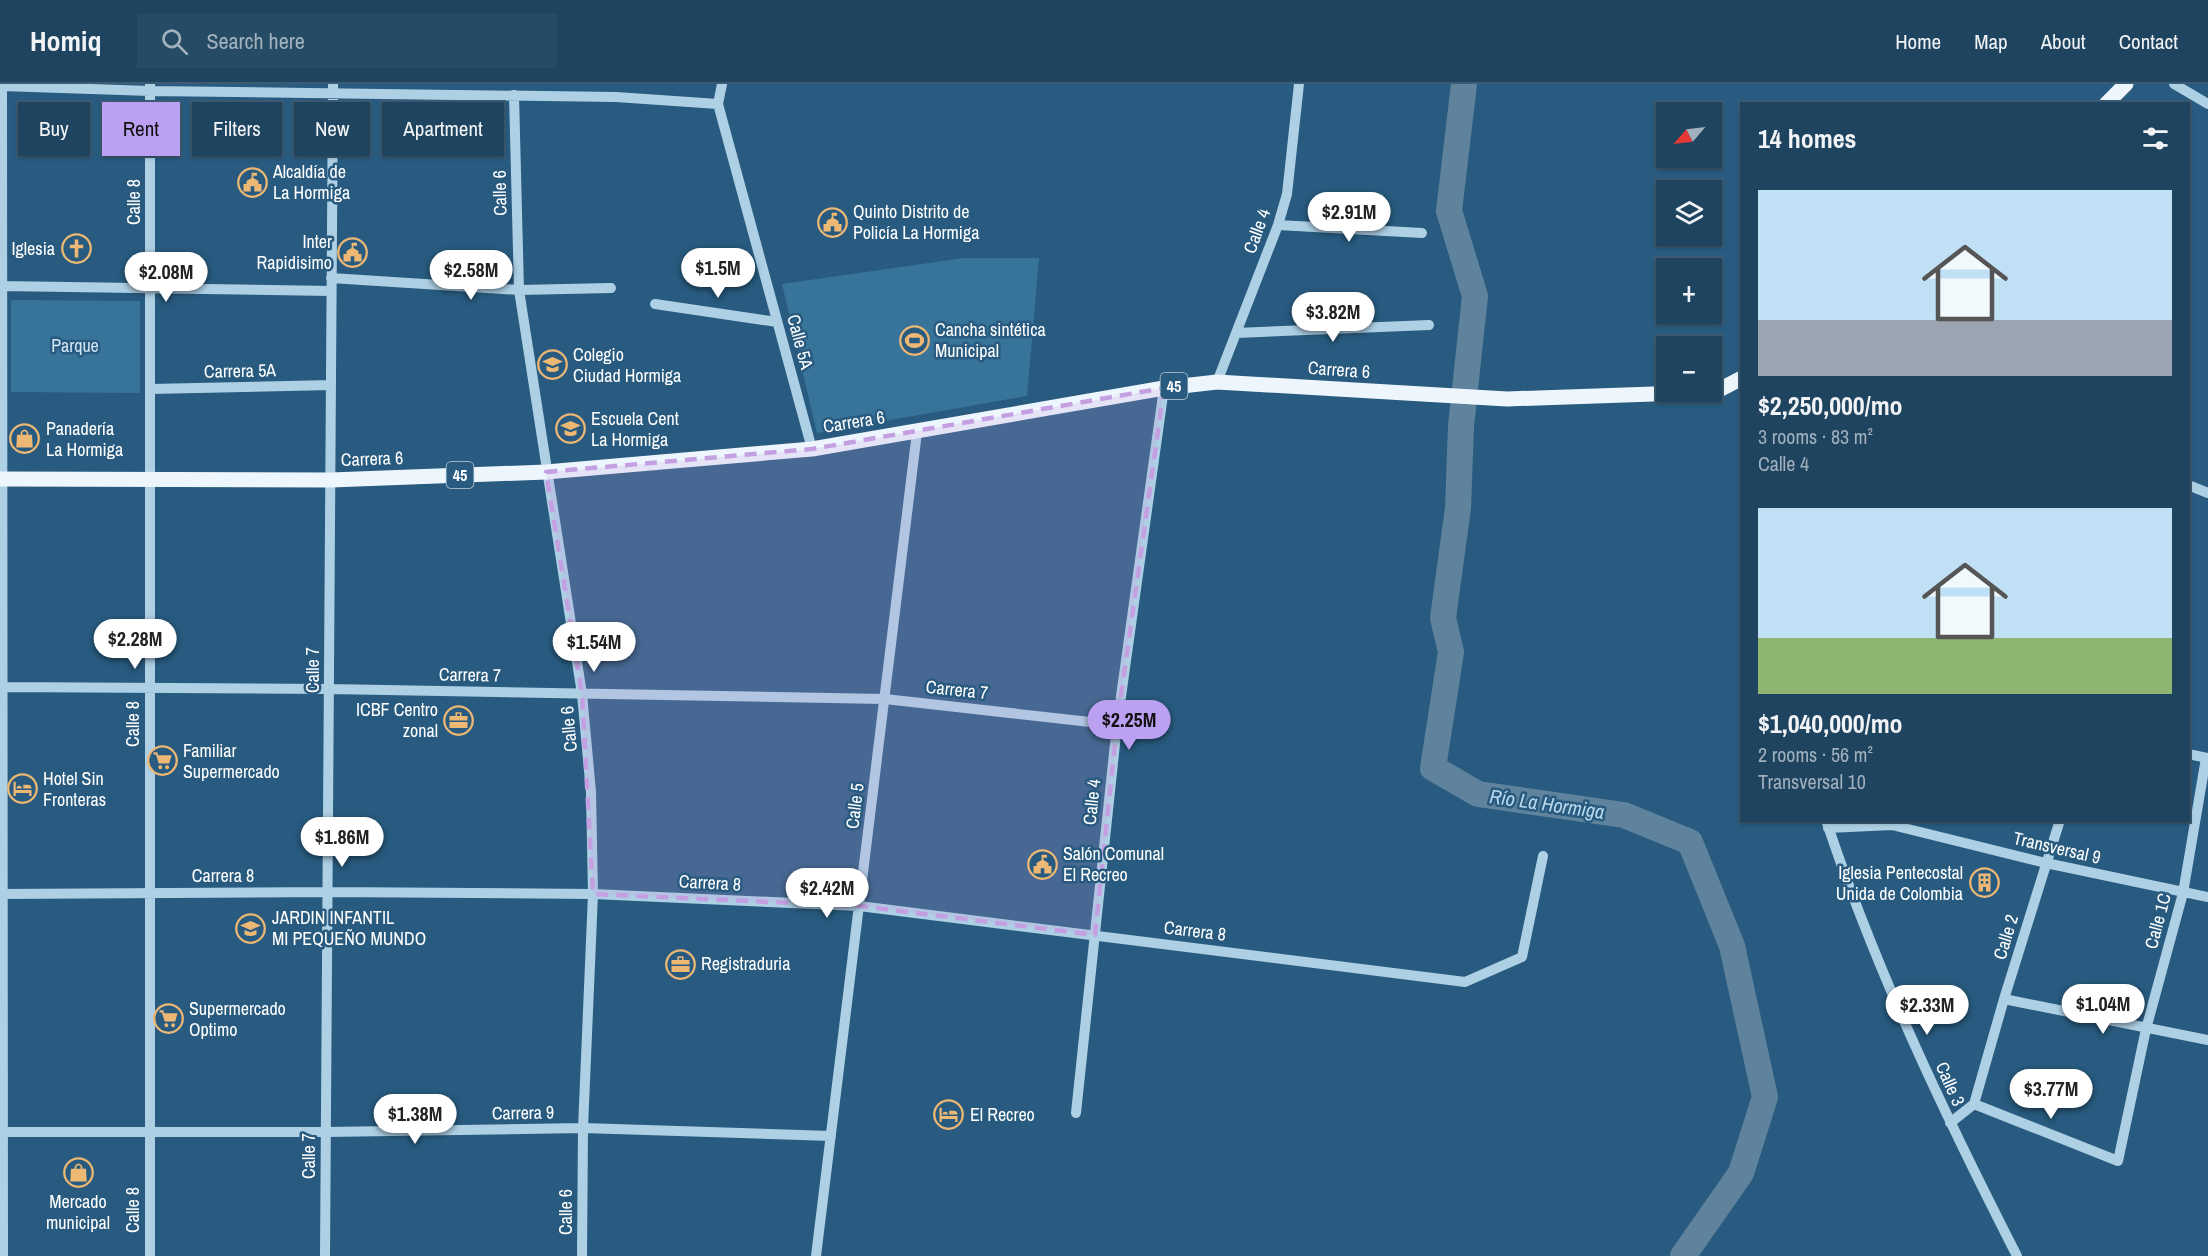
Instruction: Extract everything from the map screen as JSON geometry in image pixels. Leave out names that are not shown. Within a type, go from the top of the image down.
[{"type":"main road","points":[[2108,102],[2126,84]]},
{"type":"main road","name":"Carrera 6","points":[[1722,388],[1740,379]]},
{"type":"main road","name":"Carrera 6","points":[[1,479],[331,480],[546,472],[812,449],[1164,388],[1217,382],[1507,399],[1656,394]]},
{"type":"street","points":[[3,1256],[2,85],[333,89],[616,97],[718,105],[722,84]]},
{"type":"street","name":"Calle 4","points":[[1217,382],[1278,225],[1287,194],[1299,84]]},
{"type":"street","points":[[2174,84],[2208,104]]},
{"type":"street","name":"Calle 8","points":[[150,87],[150,1256]]},
{"type":"street","name":"Calle 7","points":[[325,1256],[333,89]]},
{"type":"street","name":"Calle 6","points":[[514,95],[519,290],[582,694],[591,792],[594,894],[583,1128],[582,1256]]},
{"type":"street","name":"Calle 5A","points":[[718,105],[812,449]]},
{"type":"street","points":[[1278,225],[1422,233]]},
{"type":"street","points":[[332,278],[519,290],[611,288]]},
{"type":"street","points":[[1,286],[331,291]]},
{"type":"street","points":[[655,304],[777,322]]},
{"type":"street","points":[[1236,333],[1429,325]]},
{"type":"street","name":"Carrera 5A","points":[[150,389],[331,385]]},
{"type":"street","name":"Calle 4","points":[[1076,1113],[1117,725],[1164,388]]},
{"type":"street","name":"Calle 5","points":[[816,1256],[917,432]]},
{"type":"street","points":[[2190,486],[2208,494]]},
{"type":"street","name":"Carrera 7","points":[[1,687],[329,689],[885,699],[1117,725]]},
{"type":"street","points":[[2190,754],[2207,758]]},
{"type":"street","name":"Calle 1C","points":[[1974,1104],[2118,1161],[2146,1029],[2183,893],[2207,758]]},
{"type":"street","name":"Calle 2","points":[[1974,1104],[2059,822]]},
{"type":"street","name":"Transversal 9","points":[[1827,824],[1892,825],[2046,863],[2208,897]]},
{"type":"street","name":"Calle 3","points":[[1827,824],[1881,970],[1950,1123],[2018,1256]]},
{"type":"street","name":"Carrera 8","points":[[1,894],[328,892],[594,894],[859,906],[1465,982],[1522,957],[1543,856]]},
{"type":"street","points":[[2004,999],[2208,1040]]},
{"type":"street","points":[[1950,1123],[1974,1104]]},
{"type":"street","name":"Carrera 9","points":[[2,1132],[326,1132],[583,1128],[831,1136]]},
{"type":"highlighted area","points":[[1164,388],[1117,725],[1095,935],[859,906],[593,894],[582,694],[546,472],[812,449]]},
{"type":"green space","name":"Cancha sintética Municipal","points":[[964,258],[1039,258],[1027,396],[817,433],[782,284]]},
{"type":"green space","name":"Parque","points":[[11,300],[140,301],[140,393],[11,392]]},
{"type":"waterway","name":"Río La Hormiga","points":[[1464,84],[1449,211],[1475,296],[1461,426],[1458,508],[1443,618],[1451,652],[1433,768],[1478,794],[1624,815],[1690,842],[1732,946],[1765,1097],[1741,1173],[1683,1256]]},
{"type":"place","name":"Alcaldía de La Hormiga","points":[[252,182]]},
{"type":"place","name":"Quinto Distrito de Policía La Hormiga","points":[[832,222]]},
{"type":"place","name":"Iglesia","points":[[76,249]]},
{"type":"place","name":"Inter Rapidisimo","points":[[353,252]]},
{"type":"place","name":"Cancha sintética Municipal","points":[[914,340]]},
{"type":"place","name":"Colegio Ciudad Hormiga","points":[[552,365]]},
{"type":"place","name":"Escuela Cent La Hormiga","points":[[570,429]]},
{"type":"place","name":"Panadería La Hormiga","points":[[25,439]]},
{"type":"place","name":"ICBF Centro zonal","points":[[459,720]]},
{"type":"place","name":"Familiar Supermercado","points":[[162,761]]},
{"type":"place","name":"Hotel Sin Fronteras","points":[[22,789]]},
{"type":"place","name":"Salón Comunal El Recreo","points":[[1042,864]]},
{"type":"place","name":"Iglesia Pentecostal Unida de Colombia","points":[[1984,883]]},
{"type":"place","name":"JARDIN INFANTIL MI PEQUEÑO MUNDO","points":[[251,928]]},
{"type":"place","name":"Registraduria","points":[[680,964]]},
{"type":"place","name":"Supermercado Optimo","points":[[168,1019]]},
{"type":"place","name":"El Recreo","points":[[949,1115]]},
{"type":"place","name":"Mercado municipal","points":[[78,1173]]}]
